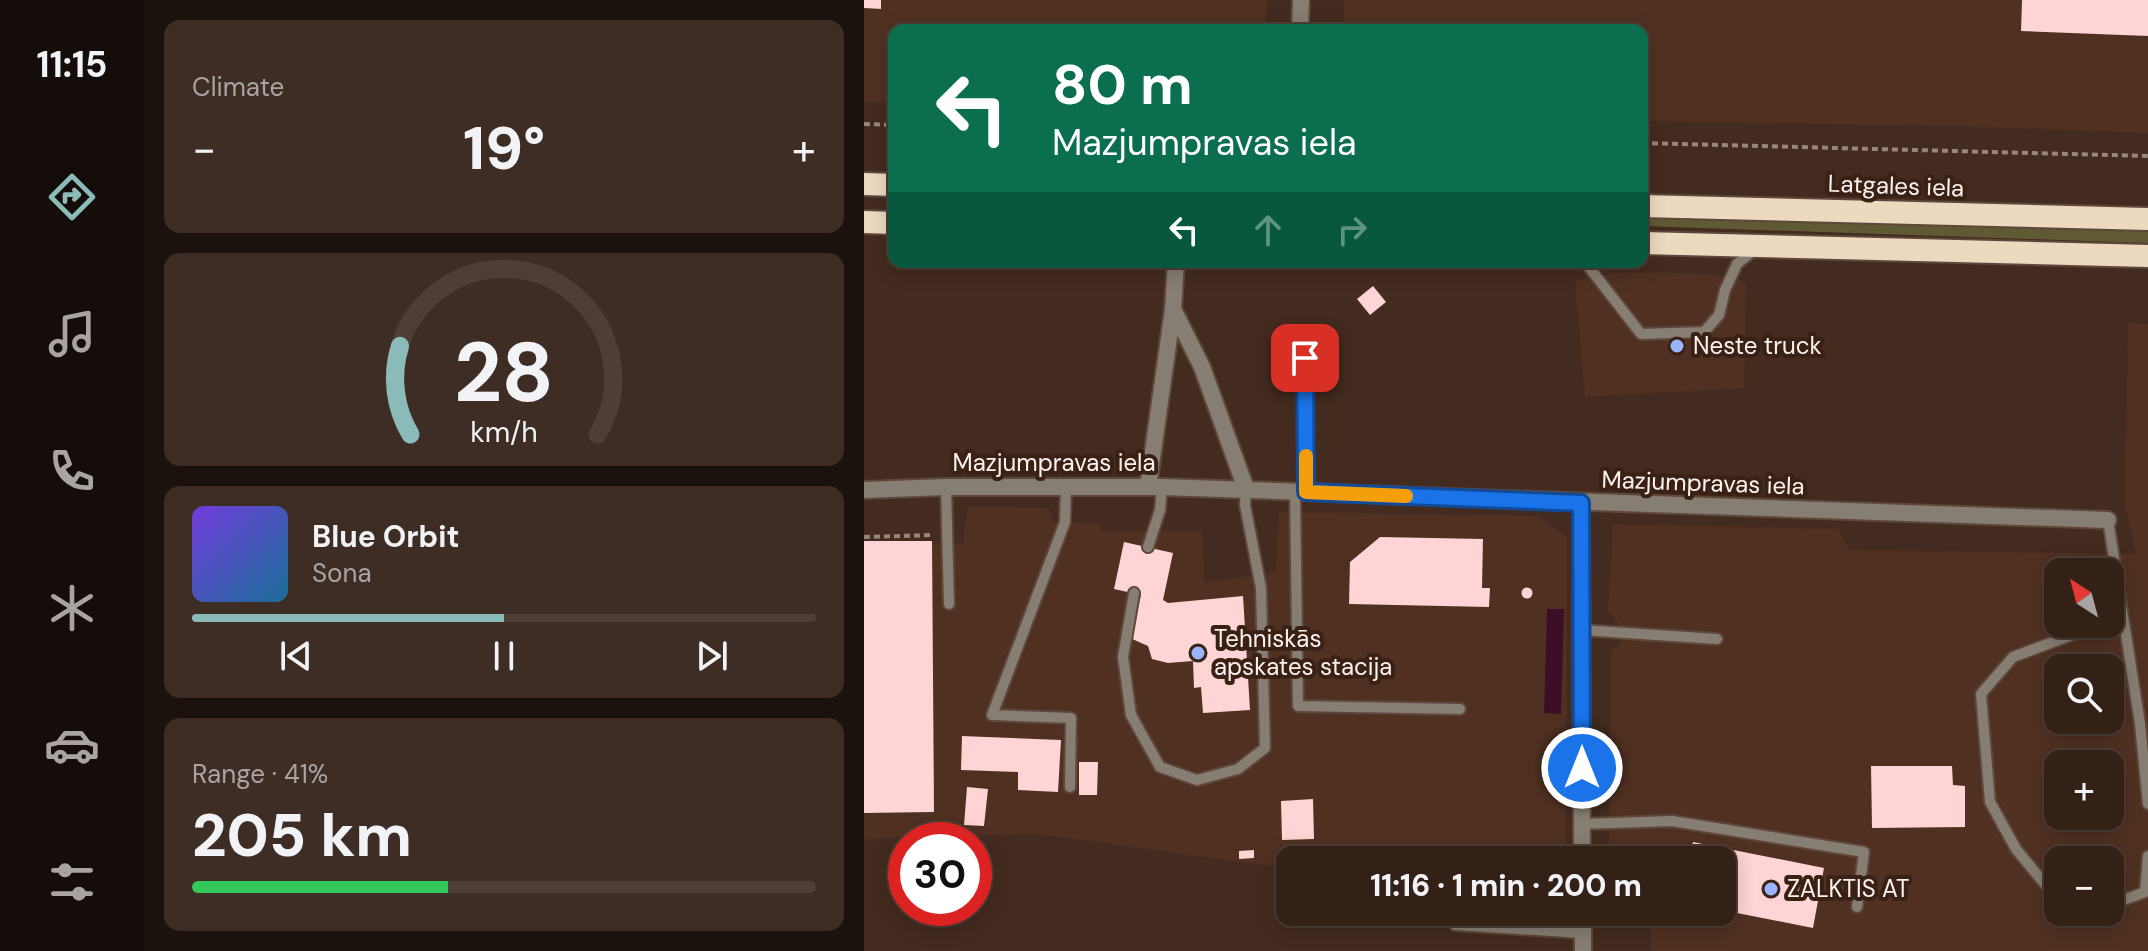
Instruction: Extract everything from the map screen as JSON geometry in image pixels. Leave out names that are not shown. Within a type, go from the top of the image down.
[{"type":"highway","points":[[864,184],[888,185]]},
{"type":"highway","name":"Latgales iela","points":[[1648,206],[2148,219]]},
{"type":"highway","points":[[864,222],[888,223]]},
{"type":"highway","points":[[1648,243],[2148,256]]},
{"type":"street","points":[[1300,24],[1301,0]]},
{"type":"street","points":[[1155,487],[1176,268]]},
{"type":"street","points":[[1173,309],[1202,367],[1246,489]]},
{"type":"street","name":"Mazjumpravas iela","points":[[864,490],[946,487],[1246,489],[2108,520]]},
{"type":"street","points":[[1581,503],[1582,846]]},
{"type":"street","points":[[1583,926],[1583,951]]},
{"type":"lane","points":[[1590,268],[1641,334],[1704,332],[1719,315],[1725,290],[1737,264],[1759,245]]},
{"type":"lane","points":[[1305,331],[1298,706],[1460,709]]},
{"type":"lane","points":[[946,487],[949,604]]},
{"type":"lane","points":[[1066,487],[1065,522],[992,715],[1071,718],[1070,787]]},
{"type":"lane","points":[[1148,547],[1160,510],[1155,487]]},
{"type":"lane","points":[[1134,593],[1123,657],[1131,715],[1160,767],[1197,780],[1238,769],[1265,748],[1261,588],[1245,505],[1246,489]]},
{"type":"lane","points":[[2108,520],[2114,558]]},
{"type":"lane","points":[[2124,623],[2140,724],[2148,804]]},
{"type":"lane","points":[[1581,630],[1717,639]]},
{"type":"lane","points":[[2044,883],[2016,849],[1990,802],[1981,694],[2013,657],[2064,638]]},
{"type":"lane","points":[[1582,824],[1672,821],[1864,852],[1857,907]]},
{"type":"lane","points":[[2124,900],[2145,892],[2148,856]]},
{"type":"lane","points":[[1471,926],[1583,933]]},
{"type":"path","points":[[864,124],[888,125]]},
{"type":"path","points":[[1648,143],[2148,156]]},
{"type":"path","points":[[864,537],[947,535]]},
{"type":"shaded area","points":[[864,0],[1267,0],[1265,24],[888,24],[888,102],[864,102]]},
{"type":"shaded area","points":[[1344,0],[2148,0],[2148,133],[1959,126],[1648,121],[1648,24],[1344,24]]},
{"type":"shaded area","points":[[1648,213],[2148,226],[2148,243],[1648,226]]},
{"type":"shaded area","points":[[1620,272],[1709,274],[1746,283],[1744,388],[1585,397],[1575,281]]},
{"type":"shaded area","points":[[2128,323],[2148,324],[2148,951],[1651,951],[1651,927],[1647,926],[1736,926],[1736,846],[1609,846],[1611,650],[1620,644],[1619,624],[1608,611],[1613,524],[1838,529],[1849,550],[2136,554],[2125,504]]},
{"type":"shaded area","points":[[968,507],[1049,508],[1054,523],[1100,523],[1101,531],[1202,531],[1204,582],[1276,573],[1279,512],[1538,516],[1567,537],[1566,846],[1276,846],[1276,867],[1039,834],[992,835],[992,822],[888,822],[888,838],[864,839],[864,541],[963,544]]},
{"type":"shaded area","points":[[1547,609],[1564,609],[1561,714],[1544,713]]},
{"type":"building","points":[[864,0],[881,0],[881,9],[864,8]]},
{"type":"building","points":[[2022,0],[2148,0],[2148,36],[2021,31]]},
{"type":"building","points":[[983,22],[1049,24],[983,24]]},
{"type":"building","points":[[1373,286],[1386,302],[1370,315],[1357,299]]},
{"type":"building","points":[[1668,342],[1686,342],[1686,350],[1669,350]]},
{"type":"building","points":[[1380,537],[1483,539],[1482,588],[1490,588],[1489,607],[1349,604],[1350,562]]},
{"type":"building","points":[[864,541],[932,541],[934,812],[864,813]]},
{"type":"building","name":"Tehniskās apskates stacija","points":[[1124,542],[1173,553],[1163,600],[1168,603],[1243,596],[1250,710],[1203,713],[1201,687],[1194,688],[1193,661],[1168,663],[1152,659],[1148,646],[1130,638],[1141,595],[1114,589]]},
{"type":"building","points":[[1527,587],[1533,593],[1527,599],[1521,593]]},
{"type":"building","points":[[962,736],[1061,740],[1058,792],[1018,790],[1018,772],[961,770]]},
{"type":"building","points":[[1079,762],[1098,762],[1097,795],[1079,795]]},
{"type":"building","points":[[1871,766],[1952,766],[1953,785],[1965,786],[1965,827],[1872,828]]},
{"type":"building","points":[[967,787],[988,789],[984,822],[964,822]]},
{"type":"building","points":[[1313,799],[1314,839],[1282,840],[1281,801]]},
{"type":"building","name":"ZALKTIS AT","points":[[1693,842],[1713,846],[1692,846]]},
{"type":"building","points":[[1254,850],[1254,858],[1239,859],[1239,851]]},
{"type":"building","name":"ZALKTIS AT","points":[[1736,851],[1824,868],[1813,928],[1736,913]]},
{"type":"slow traffic","points":[[1306,456],[1306,492],[1406,496]]},
{"type":"place","name":"Neste truck","points":[[1677,346]]},
{"type":"place","name":"Tehniskās apskates stacija","points":[[1198,653]]},
{"type":"place","name":"ZALKTIS AT","points":[[1771,889]]},
{"type":"route","points":[[1305,358],[1306,492],[1581,503],[1582,768]]}]
